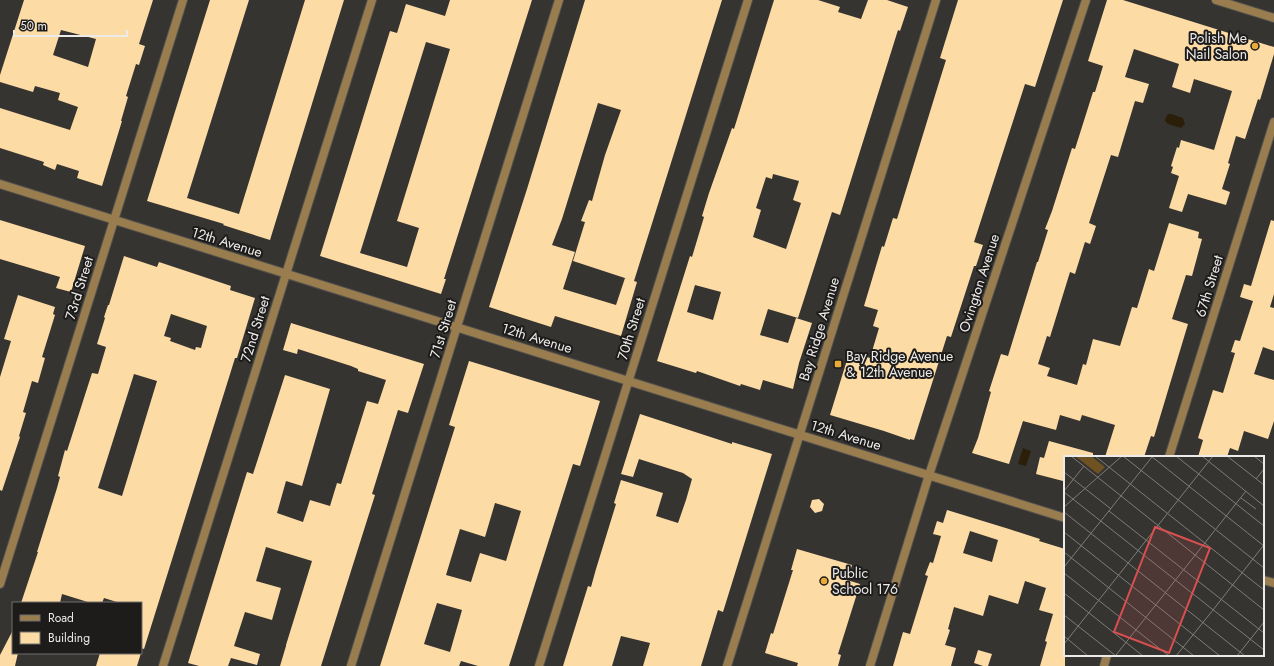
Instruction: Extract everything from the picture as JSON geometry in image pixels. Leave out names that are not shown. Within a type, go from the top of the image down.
[{"type":"street","name":"73rd Street","points":[[0,584],[183,0]]},
{"type":"street","name":"72nd Street","points":[[163,666],[372,0]]},
{"type":"street","name":"71st Street","points":[[351,666],[559,0]]},
{"type":"street","name":"70th Street","points":[[539,666],[748,0]]},
{"type":"street","name":"Bay Ridge Avenue","points":[[727,666],[936,0]]},
{"type":"street","name":"Ovington Avenue","points":[[870,666],[930,475],[1086,0]]},
{"type":"street","points":[[1216,0],[1274,18]]},
{"type":"street","name":"67th Street","points":[[1169,456],[1274,122]]},
{"type":"street","name":"12th Avenue","points":[[0,184],[1064,518]]},
{"type":"street","points":[[1264,580],[1274,583]]},
{"type":"street","points":[[1104,666],[1107,656]]},
{"type":"shaded area","points":[[1168,114],[1183,118],[1185,124],[1181,128],[1168,124],[1165,121]]},
{"type":"shaded area","points":[[1023,448],[1031,451],[1026,466],[1018,464]]},
{"type":"building","points":[[24,0],[153,0],[139,44],[145,46],[139,65],[136,64],[126,96],[128,97],[122,121],[102,186],[77,178],[79,171],[57,164],[55,170],[43,165],[44,162],[0,148],[0,108],[70,130],[78,107],[58,100],[60,93],[35,86],[33,92],[0,82],[0,75]],"holes":[[[61,30],[96,39],[88,67],[53,55]]]},
{"type":"building","points":[[210,0],[249,0],[187,198],[239,214],[305,0],[344,0],[270,240],[223,225],[224,224],[147,201]]},
{"type":"building","points":[[450,0],[532,0],[444,279],[446,279],[441,294],[320,256],[390,31],[397,33],[406,4],[445,16]],"holes":[[[426,42],[450,49],[397,221],[419,228],[407,267],[360,253]]]},
{"type":"building","points":[[585,0],[722,0],[634,281],[637,282],[621,336],[555,316],[551,327],[489,307]],"holes":[[[598,103],[621,110],[605,155],[592,201],[589,200],[581,221],[585,222],[573,261],[625,278],[616,305],[563,289],[575,252],[552,245],[562,219]]]},
{"type":"building","points":[[774,0],[818,0],[840,7],[838,12],[861,19],[868,0],[887,0],[908,7],[900,31],[898,30],[840,215],[832,212],[798,318],[768,309],[760,335],[788,343],[796,318],[812,323],[799,363],[793,389],[763,380],[760,390],[741,384],[740,386],[697,371],[696,373],[657,361],[690,256],[692,257],[704,217],[702,216],[709,193],[732,128],[734,129]],"holes":[[[773,174],[799,181],[793,200],[801,203],[786,249],[753,237],[761,210],[756,208],[766,177],[772,179]],[[695,285],[721,292],[713,320],[687,312]]]},
{"type":"building","points":[[958,0],[1063,0],[1035,87],[1025,84],[974,242],[983,245],[976,266],[974,266],[951,337],[947,336],[914,440],[910,440],[830,415],[847,360],[851,362],[854,353],[870,358],[879,328],[873,326],[878,310],[864,306],[882,246],[884,247],[893,218],[897,219],[946,60],[940,58]]},
{"type":"building","points":[[1107,0],[1123,0],[1274,47],[1274,54],[1260,100],[1258,99],[1245,139],[1236,136],[1228,163],[1230,164],[1222,189],[1230,192],[1226,205],[1188,194],[1182,212],[1169,208],[1179,176],[1171,173],[1173,167],[1171,166],[1177,147],[1179,148],[1181,140],[1214,150],[1232,91],[1194,79],[1190,93],[1172,87],[1179,64],[1134,49],[1125,77],[1149,84],[1143,103],[1135,101],[1118,157],[1111,155],[1089,223],[1096,226],[1090,244],[1085,242],[1075,274],[1070,272],[1050,337],[1047,336],[1038,364],[1050,368],[1047,376],[1077,385],[1083,364],[1086,365],[1093,339],[1120,346],[1132,307],[1137,308],[1149,269],[1154,271],[1169,223],[1199,232],[1198,238],[1202,239],[1192,276],[1186,275],[1172,319],[1188,324],[1154,437],[1151,436],[1144,456],[1105,456],[1115,425],[1082,415],[1080,421],[1060,415],[1056,430],[1023,421],[1009,464],[972,453],[978,438],[991,392],[989,391],[1001,354],[1008,356],[1048,230],[1045,229],[1072,148],[1075,149],[1103,66],[1088,61]]},
{"type":"building","points":[[0,220],[85,246],[71,292],[56,288],[60,277],[0,259]]},
{"type":"building","points":[[1271,220],[1274,221],[1274,294],[1270,307],[1274,308],[1274,351],[1263,347],[1254,374],[1274,380],[1274,421],[1268,439],[1244,431],[1238,451],[1230,448],[1227,456],[1198,456],[1203,440],[1198,438],[1213,390],[1223,393],[1235,353],[1231,352],[1235,340],[1240,341],[1253,301],[1240,297],[1244,284],[1251,286]]},
{"type":"building","points":[[124,256],[157,267],[159,262],[231,286],[230,290],[255,298],[144,649],[142,648],[142,602],[117,602],[104,598],[102,602],[88,602],[62,594],[60,602],[21,602],[57,488],[60,477],[58,476],[65,450],[67,451],[92,373],[98,374],[106,347],[97,344]],"holes":[[[171,314],[207,326],[201,348],[196,347],[195,350],[170,341],[171,338],[164,336]],[[134,374],[157,381],[122,496],[98,488]]]},
{"type":"building","points":[[18,295],[55,307],[53,314],[55,315],[42,357],[45,358],[38,383],[32,381],[23,412],[26,413],[19,436],[20,437],[2,491],[0,490],[0,377],[11,341],[4,339]]},
{"type":"building","points":[[291,323],[424,364],[408,413],[398,410],[372,494],[375,495],[321,666],[280,666],[312,561],[266,547],[256,581],[281,588],[272,620],[245,612],[234,646],[260,654],[257,665],[231,658],[228,666],[199,666],[188,663],[247,472],[253,474],[285,375],[330,389],[302,486],[286,481],[277,513],[303,522],[310,500],[330,506],[337,483],[341,484],[367,401],[378,404],[386,380],[358,371],[358,369],[351,366],[298,349],[297,354],[283,350]]},
{"type":"building","points":[[469,361],[600,401],[580,466],[573,464],[509,666],[478,666],[461,661],[459,666],[380,666],[455,427],[449,425]],"holes":[[[495,503],[521,511],[506,561],[480,553],[471,582],[446,575],[460,529],[485,537]],[[437,603],[462,610],[450,652],[424,644]]]},
{"type":"building","points":[[640,414],[732,444],[732,442],[772,454],[723,612],[718,610],[701,666],[643,666],[650,643],[621,636],[612,666],[563,666],[588,586],[591,587],[616,504],[614,503],[621,480],[663,493],[656,516],[678,523],[686,500],[692,479],[683,473],[639,459],[633,477],[621,474]]},
{"type":"building","points":[[1049,441],[1093,453],[1093,456],[1064,456],[1063,481],[1036,474],[1040,457],[1044,458]]},
{"type":"building","points":[[819,499],[824,504],[822,511],[815,513],[810,507],[812,500]]},
{"type":"building","points":[[947,510],[1040,539],[1039,541],[1064,549],[1065,666],[1040,666],[1047,642],[1045,641],[1053,614],[1039,610],[1046,588],[1025,581],[1018,604],[989,595],[983,616],[954,607],[948,629],[950,630],[945,645],[956,648],[951,666],[893,666],[903,632],[910,634],[928,576],[925,575],[930,562],[933,563],[941,536],[933,534],[937,521],[943,523]],"holes":[[[970,531],[998,540],[992,562],[963,553]]]},
{"type":"building","points":[[797,549],[852,565],[847,580],[860,584],[838,654],[841,655],[838,666],[797,666],[798,663],[765,653],[771,633],[773,634],[793,570],[791,570]]},
{"type":"building","points":[[12,632],[12,654],[18,654],[15,666],[0,666],[0,655]]},
{"type":"building","points":[[978,650],[992,654],[988,666],[974,663]]},
{"type":"building","points":[[100,654],[141,654],[137,666],[96,666]]},
{"type":"place","name":"Polish Me Nail Salon","points":[[1255,46]]},
{"type":"place","name":"Bay Ridge Avenue & 12th Avenue","points":[[838,364]]},
{"type":"place","name":"Public School 176","points":[[824,581]]}]
